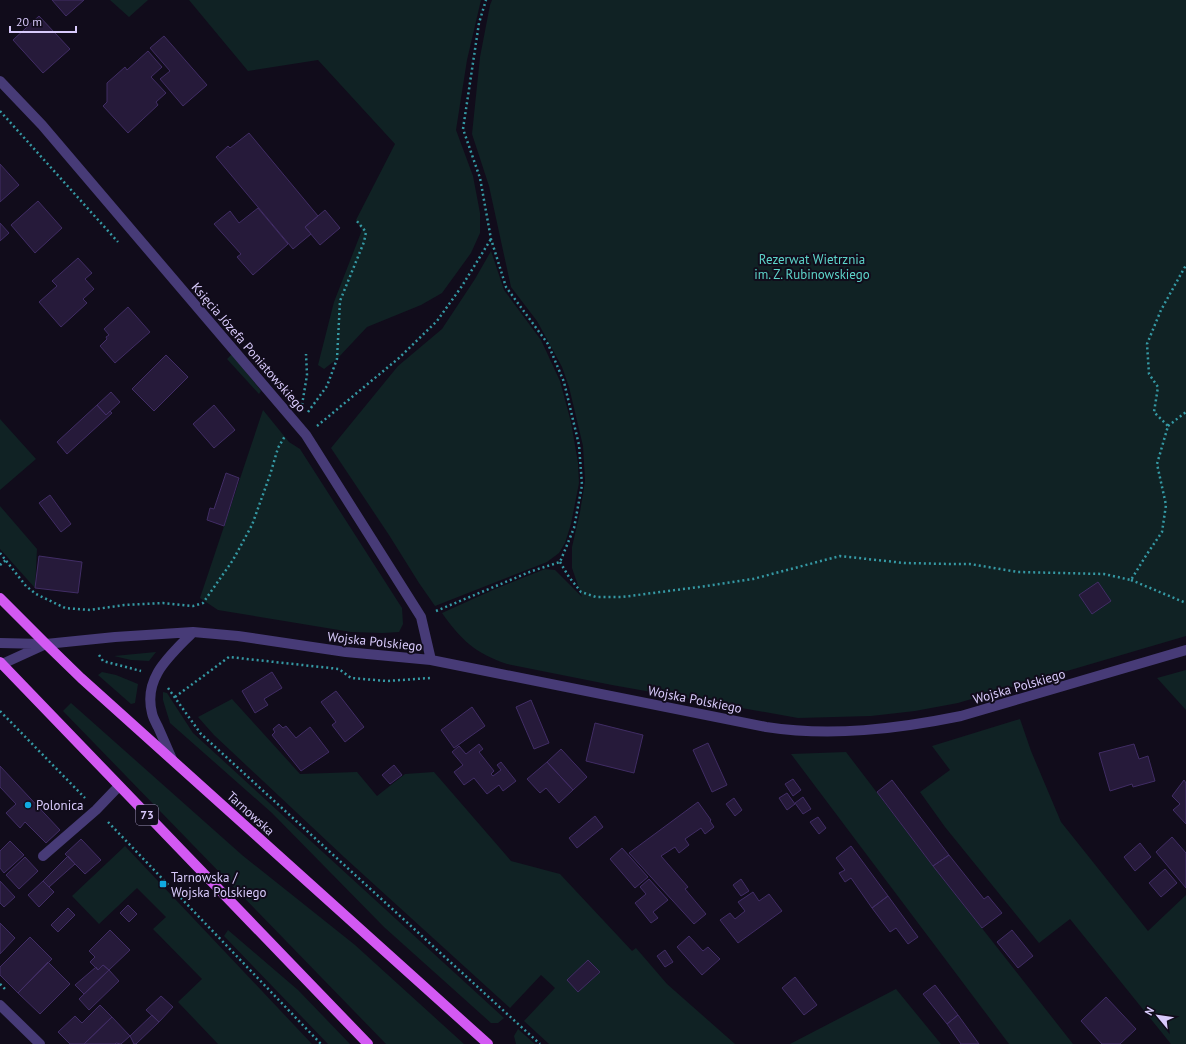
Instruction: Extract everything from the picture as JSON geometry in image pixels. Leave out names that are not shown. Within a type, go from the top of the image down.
[{"type":"main road","name":"Tarnowska","points":[[0,598],[46,644],[488,1044]]},
{"type":"main road","name":"73","points":[[1,664],[368,1044]]},
{"type":"street","name":"Księcia Józefa Poniatowskiego","points":[[0,81],[42,125],[306,435],[421,617],[431,660]]},
{"type":"street","name":"Wojska Polskiego","points":[[0,643],[46,644],[115,637],[193,632],[238,636],[346,652],[431,660],[766,726],[809,731],[881,729],[925,724],[961,716],[1186,650]]},
{"type":"street","points":[[172,759],[152,714],[150,687],[160,668],[193,632]]},
{"type":"street","name":"Wojska Polskiego","points":[[1,664],[46,644]]},
{"type":"street","points":[[43,856],[96,810],[119,786]]},
{"type":"street","points":[[0,1005],[40,1044]]},
{"type":"path","points":[[421,617],[532,571],[560,562],[574,528],[582,485],[579,445],[564,382],[548,344],[506,287],[492,239],[480,178],[463,129],[479,23],[486,0]]},
{"type":"path","points":[[298,425],[327,386],[337,359],[340,301],[364,242],[366,232],[356,220]]},
{"type":"path","points":[[306,435],[398,358],[437,321],[462,286],[492,239]]},
{"type":"path","points":[[1168,426],[1154,412],[1158,387],[1150,374],[1147,344],[1161,310],[1186,265]]},
{"type":"path","points":[[298,425],[307,375],[306,354]]},
{"type":"path","points":[[1131,580],[1162,532],[1166,505],[1157,464],[1168,426],[1186,412]]},
{"type":"path","points":[[0,553],[26,586],[36,594],[65,608],[90,610],[163,603],[193,606],[203,603],[233,560],[252,525],[278,448],[287,433]]},
{"type":"path","points":[[560,562],[569,577],[581,592],[596,597],[622,597],[753,579],[840,556],[904,563],[970,564],[1018,572],[1104,574],[1131,580],[1186,603]]},
{"type":"path","points":[[0,565],[6,560]]},
{"type":"path","points":[[100,657],[103,661],[143,671]]},
{"type":"path","points":[[164,684],[201,734],[540,1044]]},
{"type":"path","points":[[0,711],[321,1044]]},
{"type":"green space","points":[[110,0],[148,0],[129,17]]},
{"type":"green space","points":[[189,0],[481,0],[467,60],[456,130],[473,176],[480,213],[480,233],[471,253],[442,293],[421,305],[367,327],[337,359],[324,369],[318,365],[334,302],[362,230],[356,220],[395,144],[318,60],[248,71]]},
{"type":"green space","name":"Rezerwat Wietrznia im. Z. Rubinowskiego","points":[[492,0],[1186,0],[1186,636],[958,703],[915,711],[871,716],[798,718],[612,685],[507,664],[477,650],[462,638],[442,613],[495,589],[545,569],[555,570],[582,597],[572,568],[572,547],[585,481],[583,446],[569,387],[562,367],[537,321],[511,287],[489,186],[472,134],[480,57]]},
{"type":"green space","points":[[491,251],[504,290],[541,340],[560,381],[571,422],[578,463],[579,483],[571,524],[565,543],[559,553],[547,562],[435,606],[331,448],[398,366],[442,329],[475,279]]},
{"type":"green space","points":[[232,354],[261,391],[259,394],[227,359]]},
{"type":"green space","points":[[263,410],[289,442],[300,449],[402,608],[403,624],[399,632],[351,632],[218,610],[200,598]]},
{"type":"green space","points":[[0,419],[36,459],[0,490]]},
{"type":"green space","points":[[0,506],[37,549],[35,588],[0,549]]},
{"type":"green space","points":[[156,652],[149,661],[131,660],[114,656]]},
{"type":"green space","points":[[1186,670],[1186,710],[1157,678]]},
{"type":"green space","points":[[102,672],[116,675],[138,684],[135,703],[131,704],[98,675]]},
{"type":"green space","points":[[163,692],[167,693],[193,733],[504,1018],[498,1023],[491,1023],[384,927],[272,813],[170,723],[163,700]]},
{"type":"green space","points":[[232,699],[300,774],[357,772],[377,796],[405,774],[434,772],[511,861],[560,874],[632,951],[636,948],[667,984],[735,1044],[549,1044],[524,1021],[555,988],[541,975],[510,1008],[344,857],[214,735],[198,717]]},
{"type":"green space","points":[[71,703],[242,855],[355,945],[464,1044],[386,1044],[63,711]]},
{"type":"green space","points":[[1020,719],[1031,751],[1061,822],[1148,931],[1186,895],[1186,1044],[1171,1044],[1070,919],[1039,943],[945,827],[920,792],[950,770],[932,746]]},
{"type":"green space","points":[[846,752],[933,866],[1073,1044],[1009,1044],[791,754]]},
{"type":"green space","points":[[125,846],[312,1044],[218,1044],[178,1002],[202,979],[153,929],[166,917],[137,888],[99,924],[72,896]]},
{"type":"green space","points":[[228,930],[298,990],[350,1044],[328,1044],[224,936]]},
{"type":"green space","points":[[896,989],[941,1044],[790,1044]]},
{"type":"green space","points":[[518,1029],[535,1044],[516,1044],[514,1036]]},
{"type":"building","points":[[52,0],[84,0],[66,16]]},
{"type":"building","points":[[39,16],[70,49],[43,73],[13,40]]},
{"type":"building","points":[[164,36],[207,85],[183,106],[160,79],[170,71],[150,48]]},
{"type":"building","points":[[148,51],[162,67],[151,77],[166,93],[156,102],[158,105],[128,133],[103,106],[107,102],[107,83],[125,67],[127,70]]},
{"type":"building","points":[[249,133],[318,216],[305,227],[311,234],[293,249],[216,157],[228,146],[230,148]]},
{"type":"building","points":[[0,164],[19,185],[0,202]]},
{"type":"building","points":[[38,201],[62,228],[35,253],[11,225]]},
{"type":"building","points":[[258,208],[288,244],[253,275],[237,257],[241,254],[214,224],[230,211],[239,223]]},
{"type":"building","points":[[325,210],[340,228],[320,245],[305,227]]},
{"type":"building","points":[[0,223],[9,233],[0,241]]},
{"type":"building","points":[[78,258],[92,273],[85,279],[94,289],[83,299],[87,303],[61,327],[39,302],[57,286],[52,281]]},
{"type":"building","points":[[128,307],[150,332],[115,363],[100,346],[109,335],[104,329]]},
{"type":"building","points":[[166,355],[188,377],[154,411],[132,389]]},
{"type":"building","points":[[111,392],[120,402],[106,415],[97,405]]},
{"type":"building","points":[[97,405],[106,415],[110,411],[112,413],[67,454],[57,442]]},
{"type":"building","points":[[214,405],[235,430],[214,448],[193,424]]},
{"type":"building","points":[[226,473],[239,478],[224,526],[207,520],[210,508],[214,509]]},
{"type":"building","points":[[50,495],[71,524],[61,532],[39,503]]},
{"type":"building","points":[[39,556],[82,562],[78,593],[35,588]]},
{"type":"building","points":[[1098,582],[1111,601],[1092,614],[1079,595]]},
{"type":"building","points":[[272,672],[282,688],[264,699],[268,705],[255,713],[242,691]]},
{"type":"building","points":[[336,691],[364,727],[345,742],[332,725],[336,722],[321,702]]},
{"type":"building","points":[[531,700],[549,743],[534,749],[516,707]]},
{"type":"building","points":[[472,707],[485,726],[454,748],[441,730]]},
{"type":"building","points":[[595,723],[643,735],[634,773],[586,761]]},
{"type":"building","points":[[279,724],[283,728],[286,726],[296,738],[310,727],[329,752],[301,771],[272,735],[275,732],[273,729]]},
{"type":"building","points":[[708,743],[727,785],[712,792],[693,750]]},
{"type":"building","points":[[479,744],[483,749],[479,752],[494,771],[491,774],[493,776],[501,770],[497,765],[501,762],[516,781],[503,791],[499,785],[487,794],[474,778],[464,785],[454,772],[463,765],[452,752],[459,746],[466,754]]},
{"type":"building","points":[[1134,744],[1139,759],[1148,756],[1155,781],[1133,787],[1132,784],[1110,791],[1099,753]]},
{"type":"building","points":[[561,749],[587,777],[573,790],[547,762]]},
{"type":"building","points":[[547,762],[573,790],[559,803],[546,788],[540,793],[527,779]]},
{"type":"building","points":[[394,765],[402,775],[390,784],[382,775]]},
{"type":"building","points":[[0,766],[60,830],[46,843],[25,822],[20,828],[6,813],[16,804],[0,787]]},
{"type":"building","points":[[793,779],[801,790],[793,796],[785,784]]},
{"type":"building","points":[[892,780],[949,855],[933,866],[877,792]]},
{"type":"building","points":[[1184,780],[1186,783],[1186,824],[1173,810],[1180,804],[1172,796]]},
{"type":"building","points":[[787,793],[795,804],[787,810],[779,798]]},
{"type":"building","points":[[803,797],[811,809],[803,814],[795,803]]},
{"type":"building","points":[[734,798],[742,810],[735,816],[726,804]]},
{"type":"building","points":[[698,802],[711,820],[710,821],[714,827],[705,834],[701,828],[685,839],[689,845],[679,853],[675,847],[661,856],[688,887],[685,889],[706,914],[694,924],[629,853]]},
{"type":"building","points":[[595,816],[603,827],[577,848],[569,838]]},
{"type":"building","points":[[818,817],[826,828],[819,834],[810,822]]},
{"type":"building","points":[[1172,837],[1186,853],[1186,888],[1156,852]]},
{"type":"building","points":[[81,839],[101,860],[85,874],[65,854]]},
{"type":"building","points":[[10,841],[24,855],[4,873],[0,868],[0,851]]},
{"type":"building","points":[[1140,843],[1151,857],[1135,871],[1124,857]]},
{"type":"building","points":[[851,846],[888,896],[872,908],[851,878],[845,882],[839,873],[845,870],[836,858]]},
{"type":"building","points":[[622,848],[648,877],[635,888],[610,859]]},
{"type":"building","points":[[949,855],[984,899],[988,896],[1002,913],[982,928],[933,866]]},
{"type":"building","points":[[68,856],[75,864],[49,887],[43,881]]},
{"type":"building","points":[[25,857],[38,871],[19,889],[6,875]]},
{"type":"building","points":[[1165,869],[1177,883],[1161,897],[1149,883]]},
{"type":"building","points":[[649,879],[668,900],[653,912],[658,918],[651,923],[635,903],[646,894],[640,887]]},
{"type":"building","points":[[741,879],[749,891],[741,896],[733,885]]},
{"type":"building","points":[[0,881],[15,897],[4,907],[0,903]]},
{"type":"building","points":[[43,881],[54,892],[39,907],[28,895]]},
{"type":"building","points":[[753,892],[759,901],[769,894],[782,911],[738,943],[720,920],[730,913],[735,919],[745,911],[738,902]]},
{"type":"building","points":[[888,896],[918,937],[908,944],[896,928],[890,932],[872,908]]},
{"type":"building","points":[[128,905],[137,914],[129,922],[120,913]]},
{"type":"building","points":[[68,908],[75,915],[58,932],[51,925]]},
{"type":"building","points":[[0,923],[15,938],[0,954]]},
{"type":"building","points":[[110,930],[130,950],[109,970],[103,965],[98,970],[90,962],[95,957],[89,951]]},
{"type":"building","points":[[1012,930],[1033,956],[1018,968],[997,942]]},
{"type":"building","points":[[689,936],[703,951],[708,947],[720,959],[702,975],[677,947]]},
{"type":"building","points":[[30,937],[52,959],[18,993],[0,975],[0,967]]},
{"type":"building","points":[[665,950],[673,962],[665,967],[657,956]]},
{"type":"building","points":[[588,960],[600,972],[578,992],[567,980]]},
{"type":"building","points":[[48,962],[70,984],[40,1014],[18,993]]},
{"type":"building","points":[[103,965],[109,970],[84,994],[75,985],[96,967],[98,970]]},
{"type":"building","points":[[109,970],[119,981],[89,1010],[79,999]]},
{"type":"building","points":[[795,977],[817,1005],[804,1015],[782,988]]},
{"type":"building","points":[[935,985],[958,1015],[947,1024],[923,994]]},
{"type":"building","points":[[161,996],[173,1007],[159,1022],[146,1010]]},
{"type":"building","points":[[1106,997],[1136,1029],[1120,1044],[1102,1044],[1081,1021]]},
{"type":"building","points":[[100,1005],[112,1017],[84,1044],[70,1044],[58,1032],[75,1016],[82,1023]]},
{"type":"building","points":[[152,1015],[159,1022],[136,1044],[134,1044],[130,1036]]},
{"type":"building","points":[[958,1015],[979,1044],[961,1044],[947,1024]]},
{"type":"building","points":[[112,1017],[130,1036],[121,1044],[84,1044]]},
{"type":"place","name":"Polonica","points":[[28,805]]},
{"type":"place","name":"Tarnowska / Wojska Polskiego","points":[[163,884]]}]
